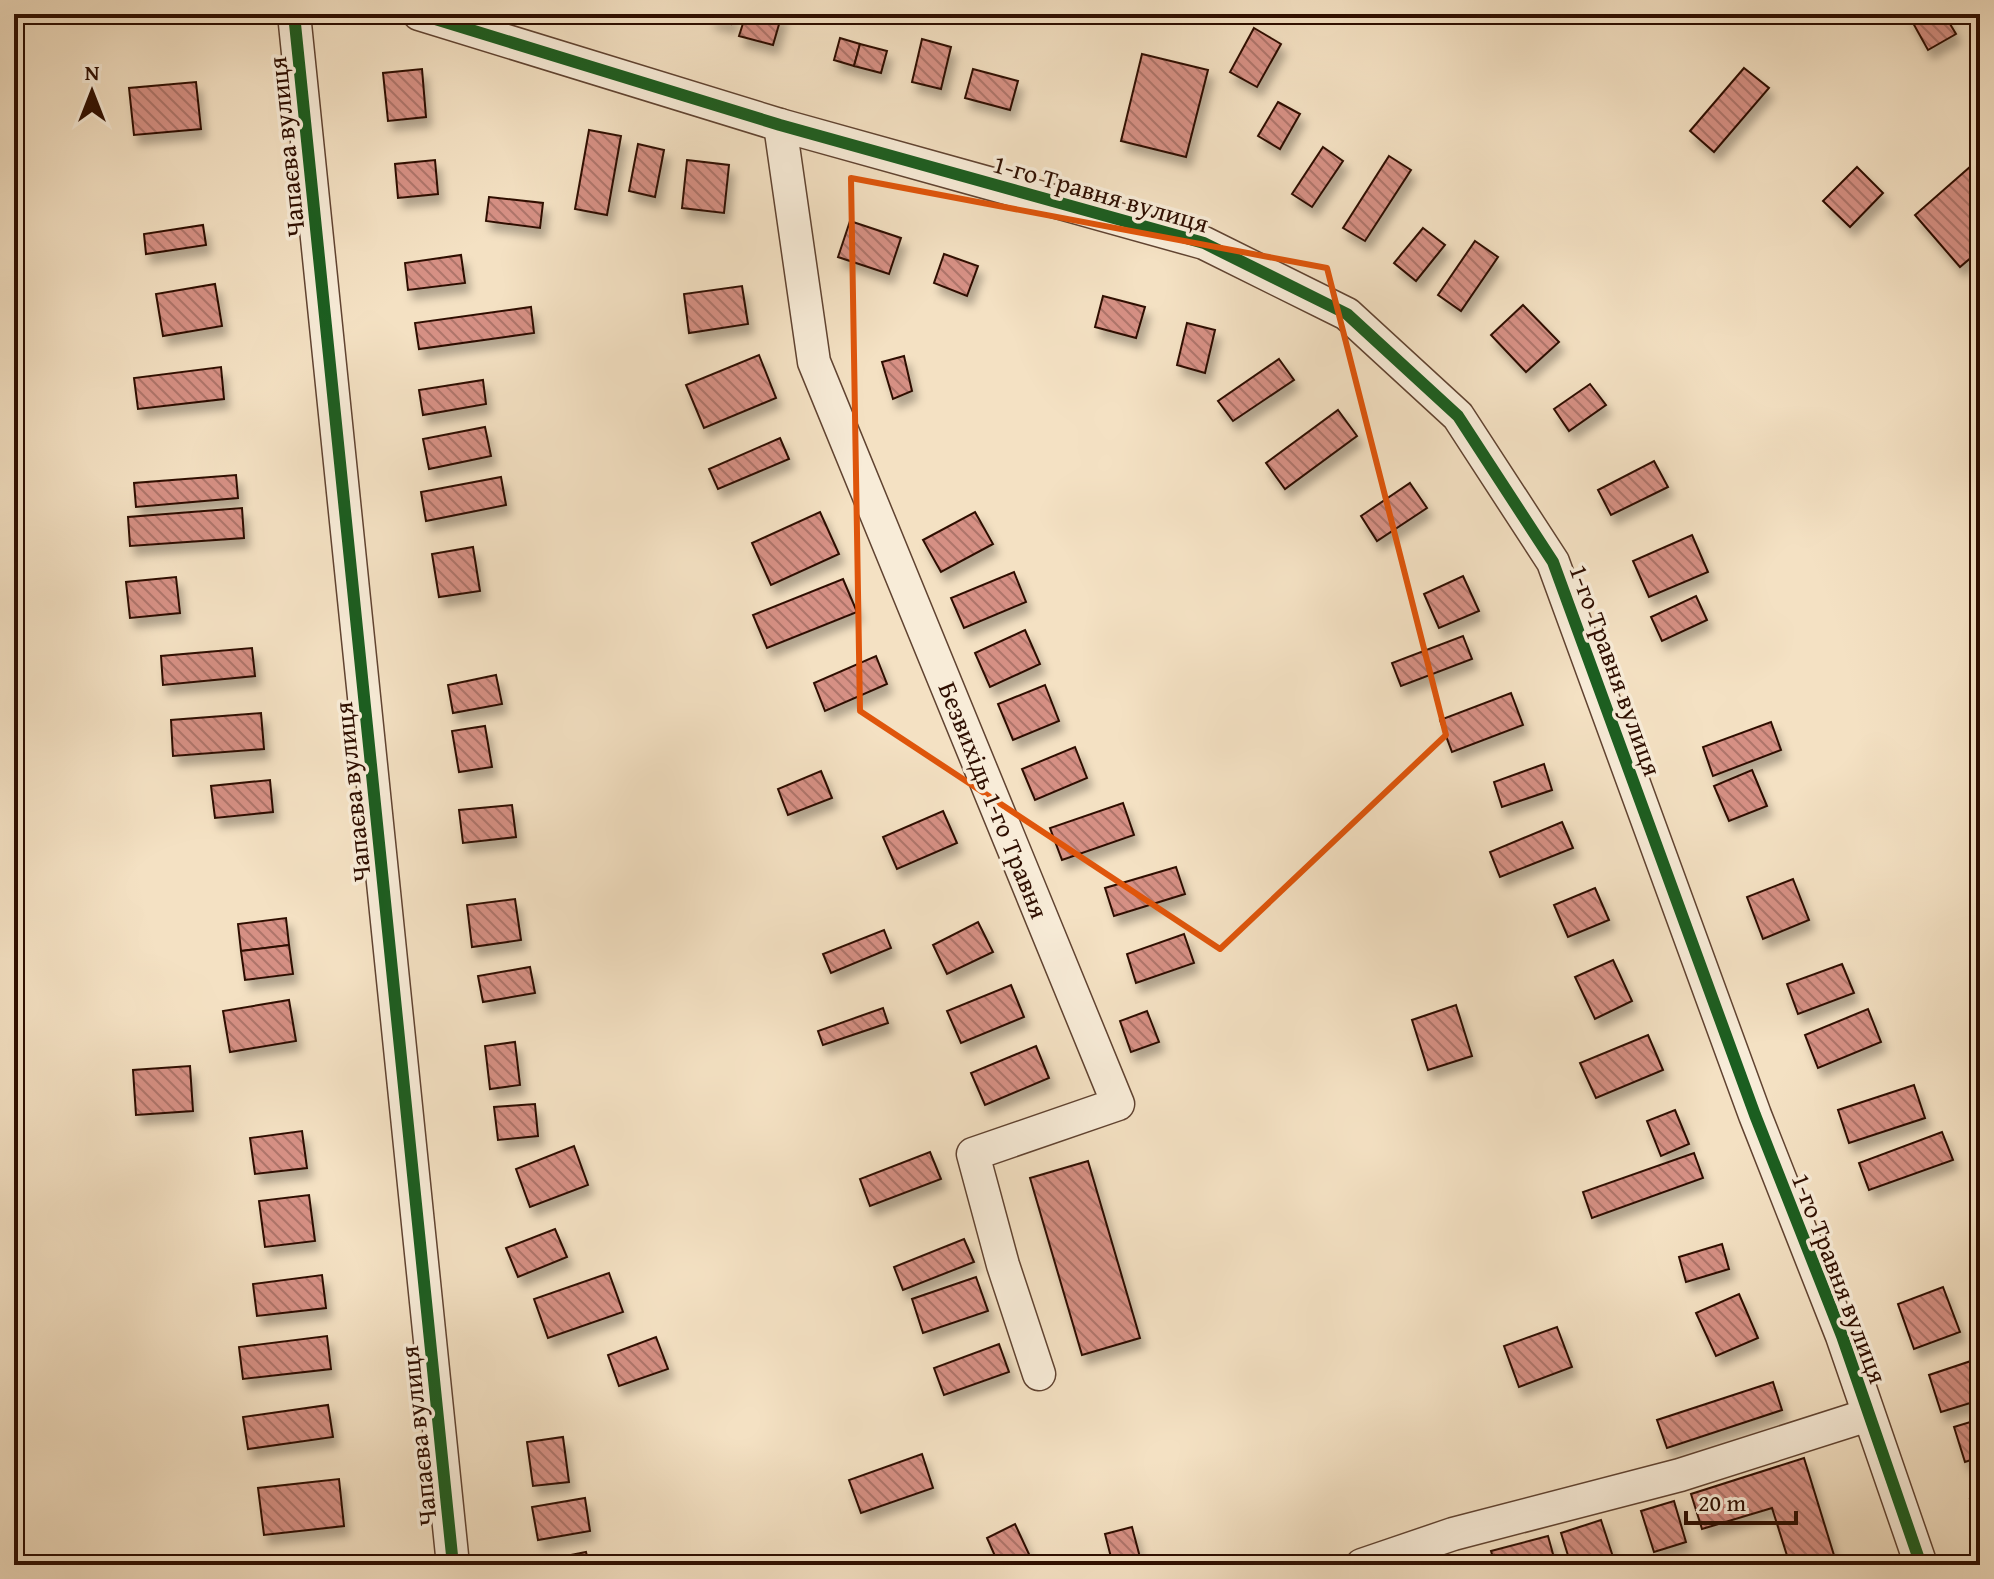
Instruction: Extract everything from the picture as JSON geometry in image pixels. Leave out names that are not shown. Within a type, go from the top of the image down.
[{"type":"street","name":"Чапаєва вулиця","points":[[294,14],[453,1565]]},
{"type":"street","name":"1-го Травня вулиця","points":[[419,14],[780,125],[1204,243],[1347,314],[1458,416],[1553,562],[1755,1115],[1842,1336],[1921,1565]]},
{"type":"street","name":"Безвихідь 1-го Травня","points":[[780,125],[814,362],[1118,1104],[973,1154],[1003,1265],[1039,1374]]},
{"type":"street","points":[[1362,1565],[1453,1534],[1680,1475],[1868,1415]]},
{"type":"highlighted area","points":[[851,178],[1327,268],[1446,735],[1220,949],[860,711]]},
{"type":"building","points":[[711,14],[733,14],[731,24],[710,19]]},
{"type":"building","points":[[746,14],[782,14],[773,45],[739,36]]},
{"type":"building","points":[[1908,14],[1944,14],[1956,34],[1928,50]]},
{"type":"building","points":[[1254,28],[1281,44],[1257,87],[1230,72]]},
{"type":"building","points":[[840,38],[860,44],[854,66],[834,60]]},
{"type":"building","points":[[922,39],[951,47],[941,89],[912,82]]},
{"type":"building","points":[[860,44],[887,51],[881,73],[854,66]]},
{"type":"building","points":[[1142,54],[1208,70],[1186,157],[1121,141]]},
{"type":"building","points":[[1744,68],[1769,88],[1714,152],[1690,131]]},
{"type":"building","points":[[422,69],[426,117],[388,121],[383,73]]},
{"type":"building","points":[[973,69],[1018,81],[1010,110],[965,98]]},
{"type":"building","points":[[196,82],[201,129],[134,135],[129,88]]},
{"type":"building","points":[[1278,102],[1300,114],[1280,149],[1258,136]]},
{"type":"building","points":[[589,130],[621,136],[607,215],[575,209]]},
{"type":"building","points":[[638,144],[664,150],[655,197],[629,191]]},
{"type":"building","points":[[1323,147],[1343,161],[1312,207],[1292,194]]},
{"type":"building","points":[[1389,156],[1411,170],[1365,241],[1343,228]]},
{"type":"building","points":[[1979,159],[1980,250],[1960,267],[1915,215]]},
{"type":"building","points":[[435,160],[438,194],[398,198],[395,164]]},
{"type":"building","points":[[687,160],[729,165],[724,213],[682,208]]},
{"type":"building","points":[[1857,167],[1883,193],[1850,227],[1823,201]]},
{"type":"building","points":[[489,197],[543,203],[540,228],[486,221]]},
{"type":"building","points":[[850,221],[901,238],[889,274],[838,257]]},
{"type":"building","points":[[203,225],[206,245],[146,254],[144,234]]},
{"type":"building","points":[[1423,228],[1445,245],[1416,281],[1394,263]]},
{"type":"building","points":[[1475,241],[1498,257],[1461,311],[1438,295]]},
{"type":"building","points":[[944,254],[978,266],[967,296],[934,283]]},
{"type":"building","points":[[461,255],[465,283],[408,290],[405,263]]},
{"type":"building","points":[[215,284],[222,326],[163,336],[156,294]]},
{"type":"building","points":[[742,286],[748,324],[689,333],[684,294]]},
{"type":"building","points":[[1103,296],[1145,307],[1136,338],[1095,327]]},
{"type":"building","points":[[1523,305],[1559,342],[1526,372],[1491,335]]},
{"type":"building","points":[[531,307],[534,333],[419,349],[415,323]]},
{"type":"building","points":[[1187,323],[1215,330],[1205,373],[1177,365]]},
{"type":"building","points":[[759,355],[776,398],[704,428],[686,385]]},
{"type":"building","points":[[904,356],[912,391],[893,399],[882,362]]},
{"type":"building","points":[[1279,359],[1294,380],[1233,421],[1218,401]]},
{"type":"building","points":[[221,367],[224,399],[138,409],[134,378]]},
{"type":"building","points":[[483,380],[486,404],[423,415],[419,390]]},
{"type":"building","points":[[1590,384],[1606,405],[1569,431],[1554,409]]},
{"type":"building","points":[[1338,410],[1357,436],[1285,489],[1266,463]]},
{"type":"building","points":[[485,427],[491,456],[429,469],[423,439]]},
{"type":"building","points":[[780,438],[789,459],[718,489],[709,469]]},
{"type":"building","points":[[1654,461],[1668,487],[1611,515],[1598,490]]},
{"type":"building","points":[[236,475],[238,498],[136,507],[134,483]]},
{"type":"building","points":[[501,477],[506,505],[426,521],[421,492]]},
{"type":"building","points":[[1410,483],[1427,508],[1377,541],[1361,516]]},
{"type":"building","points":[[242,508],[244,538],[130,546],[128,517]]},
{"type":"building","points":[[820,512],[839,554],[771,585],[752,543]]},
{"type":"building","points":[[975,512],[993,544],[941,572],[923,540]]},
{"type":"building","points":[[1692,535],[1708,572],[1649,597],[1633,561]]},
{"type":"building","points":[[473,547],[480,591],[439,597],[432,554]]},
{"type":"building","points":[[1014,572],[1026,602],[964,628],[951,598]]},
{"type":"building","points":[[1463,576],[1479,611],[1439,628],[1424,594]]},
{"type":"building","points":[[176,577],[180,613],[130,618],[126,582]]},
{"type":"building","points":[[843,579],[857,612],[767,648],[753,615]]},
{"type":"building","points":[[1696,596],[1707,620],[1662,641],[1651,617]]},
{"type":"building","points":[[1025,630],[1040,664],[990,687],[975,653]]},
{"type":"building","points":[[1463,636],[1472,659],[1401,686],[1392,663]]},
{"type":"building","points":[[252,648],[255,676],[163,685],[161,656]]},
{"type":"building","points":[[876,656],[887,684],[825,711],[814,683]]},
{"type":"building","points":[[496,675],[502,704],[453,713],[448,685]]},
{"type":"building","points":[[1045,685],[1059,721],[1013,740],[998,704]]},
{"type":"building","points":[[1511,693],[1523,725],[1452,752],[1440,720]]},
{"type":"building","points":[[261,713],[264,749],[173,756],[171,720]]},
{"type":"building","points":[[1771,722],[1781,750],[1713,776],[1703,747]]},
{"type":"building","points":[[485,726],[492,767],[459,772],[452,731]]},
{"type":"building","points":[[1075,747],[1087,778],[1035,800],[1022,769]]},
{"type":"building","points":[[1544,764],[1552,790],[1502,807],[1494,782]]},
{"type":"building","points":[[1752,770],[1767,806],[1729,821],[1714,786]]},
{"type":"building","points":[[821,771],[832,798],[788,815],[778,789]]},
{"type":"building","points":[[270,780],[273,812],[215,818],[211,786]]},
{"type":"building","points":[[1123,803],[1134,835],[1062,860],[1050,828]]},
{"type":"building","points":[[512,805],[516,837],[463,843],[459,810]]},
{"type":"building","points":[[943,811],[957,843],[897,869],[883,837]]},
{"type":"building","points":[[1562,822],[1573,848],[1500,877],[1490,852]]},
{"type":"building","points":[[1176,867],[1185,894],[1114,916],[1105,888]]},
{"type":"building","points":[[1793,879],[1809,920],[1763,939],[1747,897]]},
{"type":"building","points":[[1595,888],[1609,920],[1568,937],[1554,905]]},
{"type":"building","points":[[515,899],[521,940],[472,947],[467,905]]},
{"type":"building","points":[[286,918],[289,945],[241,951],[238,924]]},
{"type":"building","points":[[978,922],[993,952],[947,974],[933,945]]},
{"type":"building","points":[[884,930],[891,948],[831,973],[823,954]]},
{"type":"building","points":[[1184,934],[1194,963],[1136,983],[1127,954]]},
{"type":"building","points":[[289,945],[293,974],[245,980],[241,951]]},
{"type":"building","points":[[1613,960],[1632,1001],[1595,1019],[1575,977]]},
{"type":"building","points":[[1842,964],[1854,993],[1798,1014],[1787,984]]},
{"type":"building","points":[[530,967],[535,993],[483,1002],[478,976]]},
{"type":"building","points":[[1011,985],[1024,1017],[961,1043],[947,1011]]},
{"type":"building","points":[[289,1000],[296,1041],[230,1052],[223,1011]]},
{"type":"building","points":[[1456,1005],[1472,1056],[1428,1070],[1412,1020]]},
{"type":"building","points":[[883,1008],[888,1023],[823,1045],[818,1031]]},
{"type":"building","points":[[1868,1009],[1881,1042],[1818,1068],[1805,1035]]},
{"type":"building","points":[[1147,1011],[1159,1042],[1131,1052],[1120,1021]]},
{"type":"building","points":[[1648,1035],[1663,1070],[1596,1098],[1580,1063]]},
{"type":"building","points":[[515,1042],[520,1085],[490,1089],[485,1046]]},
{"type":"building","points":[[1036,1046],[1049,1078],[985,1105],[971,1073]]},
{"type":"building","points":[[190,1066],[193,1111],[136,1115],[133,1070]]},
{"type":"building","points":[[1914,1085],[1925,1118],[1849,1143],[1838,1110]]},
{"type":"building","points":[[535,1104],[538,1136],[498,1140],[494,1107]]},
{"type":"building","points":[[1675,1110],[1689,1144],[1661,1156],[1647,1121]]},
{"type":"building","points":[[302,1131],[307,1168],[255,1174],[250,1138]]},
{"type":"building","points":[[1942,1132],[1953,1160],[1869,1190],[1859,1163]]},
{"type":"building","points":[[574,1146],[588,1185],[530,1207],[516,1169]]},
{"type":"building","points":[[930,1152],[941,1179],[870,1206],[860,1179]]},
{"type":"building","points":[[1694,1153],[1703,1178],[1592,1218],[1583,1192]]},
{"type":"building","points":[[1088,1161],[1140,1338],[1082,1355],[1030,1178]]},
{"type":"building","points":[[309,1195],[315,1241],[265,1247],[259,1201]]},
{"type":"building","points":[[555,1229],[567,1257],[518,1277],[506,1248]]},
{"type":"building","points":[[964,1239],[974,1262],[903,1290],[894,1267]]},
{"type":"building","points":[[1722,1244],[1729,1269],[1686,1282],[1679,1257]]},
{"type":"building","points":[[609,1273],[623,1312],[548,1338],[534,1299]]},
{"type":"building","points":[[322,1275],[326,1308],[257,1316],[253,1284]]},
{"type":"building","points":[[976,1277],[988,1311],[923,1333],[912,1299]]},
{"type":"building","points":[[1943,1287],[1960,1332],[1914,1349],[1898,1304]]},
{"type":"building","points":[[1739,1294],[1758,1338],[1716,1356],[1696,1313]]},
{"type":"building","points":[[1557,1327],[1572,1367],[1519,1387],[1504,1346]]},
{"type":"building","points":[[327,1336],[331,1369],[243,1379],[239,1347]]},
{"type":"building","points":[[656,1337],[668,1369],[619,1386],[608,1355]]},
{"type":"building","points":[[999,1344],[1009,1372],[944,1395],[934,1368]]},
{"type":"building","points":[[1980,1358],[1980,1400],[1941,1412],[1929,1375]]},
{"type":"building","points":[[1773,1382],[1782,1410],[1667,1448],[1657,1420]]},
{"type":"building","points":[[328,1405],[333,1437],[248,1449],[243,1417]]},
{"type":"building","points":[[1980,1419],[1980,1457],[1965,1462],[1954,1427]]},
{"type":"building","points":[[563,1437],[569,1482],[533,1486],[527,1442]]},
{"type":"building","points":[[922,1454],[933,1488],[861,1513],[849,1480]]},
{"type":"building","points":[[1804,1458],[1837,1565],[1790,1565],[1772,1508],[1702,1529],[1691,1494]]},
{"type":"building","points":[[339,1479],[344,1526],[264,1535],[258,1488]]},
{"type":"building","points":[[1980,1495],[1980,1527],[1970,1499]]},
{"type":"building","points":[[585,1498],[590,1531],[538,1540],[532,1507]]},
{"type":"building","points":[[1674,1501],[1686,1542],[1654,1552],[1641,1511]]},
{"type":"building","points":[[1601,1520],[1615,1563],[1571,1565],[1561,1533]]},
{"type":"building","points":[[1015,1524],[1034,1565],[999,1565],[987,1538]]},
{"type":"building","points":[[1132,1527],[1142,1565],[1113,1565],[1105,1534]]},
{"type":"building","points":[[1548,1536],[1556,1565],[1495,1565],[1491,1551]]},
{"type":"building","points":[[586,1552],[589,1565],[537,1565],[536,1562]]},
{"type":"cycle path","points":[[294,14],[453,1565]]},
{"type":"cycle path","points":[[419,14],[780,125],[1204,243],[1347,314],[1458,416],[1553,562],[1755,1115],[1842,1336],[1921,1565]]}]
